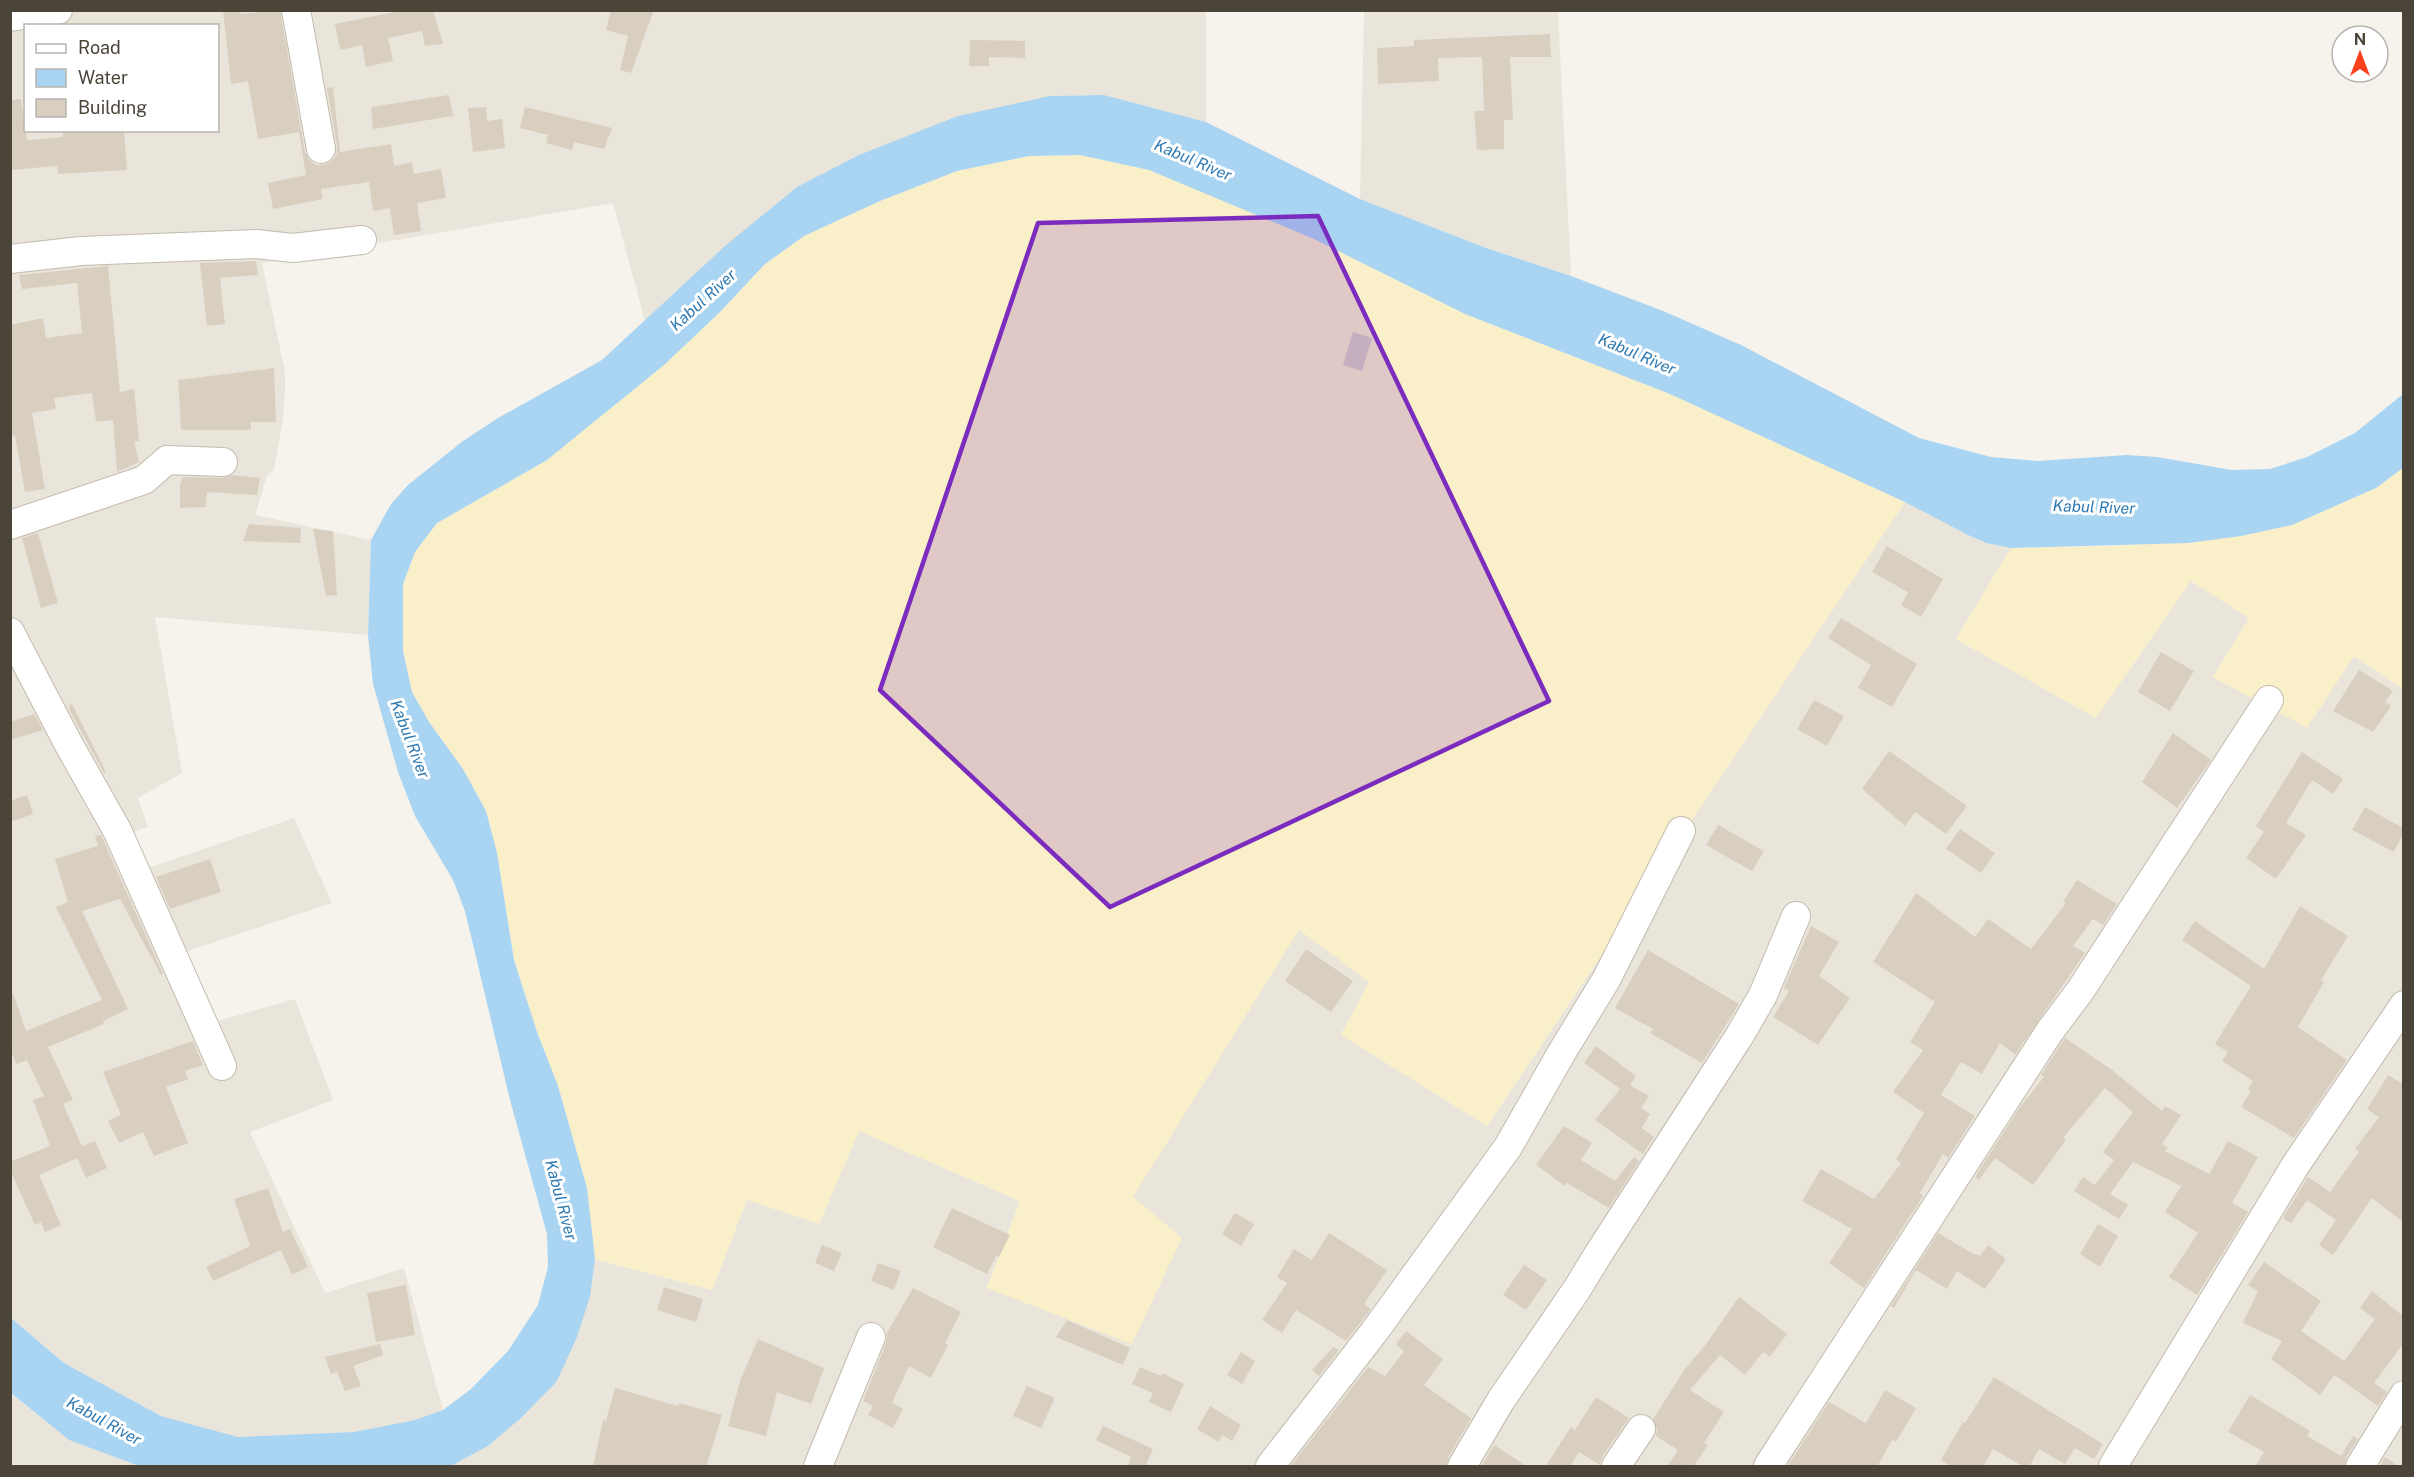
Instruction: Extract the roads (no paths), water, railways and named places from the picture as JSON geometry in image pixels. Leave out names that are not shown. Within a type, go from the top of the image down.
[{"type":"street","points":[[10,17],[58,10]]},
{"type":"street","points":[[296,10],[321,149]]},
{"type":"street","points":[[10,259],[81,251],[256,244],[293,248],[362,240]]},
{"type":"street","points":[[10,525],[144,480],[167,460],[223,462]]},
{"type":"street","points":[[10,632],[69,745],[117,830],[222,1066]]},
{"type":"street","points":[[1768,1467],[2050,1031],[2080,991],[2269,700]]},
{"type":"street","points":[[1270,1467],[1374,1332],[1508,1147],[1606,980],[1681,831]]},
{"type":"street","points":[[1462,1467],[1501,1400],[1577,1289],[1740,1035],[1763,995],[1796,916]]},
{"type":"street","points":[[2113,1467],[2295,1166],[2403,1005]]},
{"type":"street","points":[[818,1467],[871,1337]]},
{"type":"street","points":[[2360,1467],[2403,1395]]},
{"type":"street","points":[[1616,1467],[1641,1429]]},
{"type":"water","name":"Kabul River","points":[[1104,95],[1206,122],[1360,199],[1486,248],[1571,276],[1663,311],[1741,345],[1919,438],[1991,457],[2038,461],[2127,455],[2157,457],[2232,470],[2270,469],[2307,457],[2355,433],[2403,394],[2403,468],[2376,488],[2292,525],[2241,536],[2188,543],[2011,548],[1986,543],[1905,502],[1670,394],[1465,314],[1314,239],[1149,170],[1080,155],[1029,156],[957,171],[880,201],[804,236],[765,264],[720,312],[664,365],[547,460],[437,523],[415,552],[403,584],[403,651],[412,692],[429,722],[463,769],[486,811],[497,853],[514,960],[537,1032],[558,1086],[587,1188],[595,1259],[590,1297],[577,1337],[557,1381],[521,1418],[488,1446],[451,1466],[139,1466],[69,1440],[11,1393],[11,1318],[64,1363],[161,1416],[238,1437],[354,1432],[415,1420],[443,1410],[471,1389],[508,1351],[538,1305],[548,1267],[547,1234],[510,1100],[465,911],[453,880],[415,816],[398,772],[373,684],[368,635],[371,540],[391,504],[408,485],[463,441],[498,418],[602,360],[725,246],[797,187],[859,155],[958,116],[1050,96]]}]
